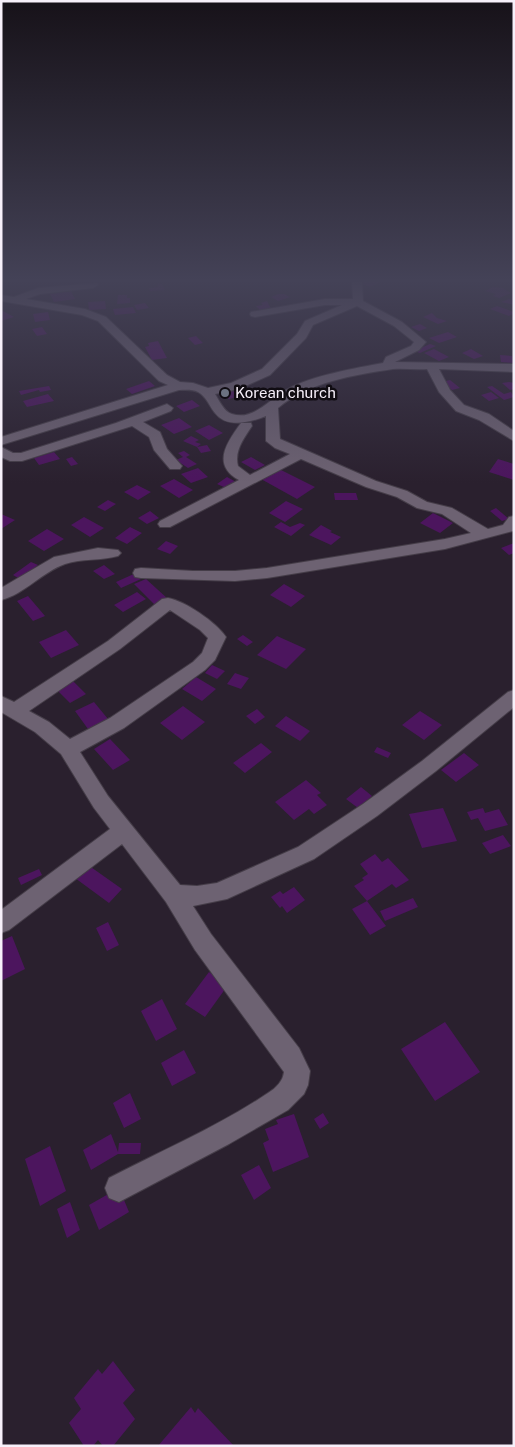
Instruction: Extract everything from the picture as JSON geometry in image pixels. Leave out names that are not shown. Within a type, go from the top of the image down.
[{"type":"street","points":[[132,349],[162,378],[178,386]]},
{"type":"street","points":[[206,392],[235,386],[266,372],[289,349]]},
{"type":"street","points":[[388,366],[390,359],[414,349]]},
{"type":"street","points":[[456,354],[470,365]]},
{"type":"street","points":[[233,418],[253,416],[272,408],[285,395],[297,388],[388,366],[470,365],[514,368]]},
{"type":"street","points":[[432,366],[444,392],[460,408],[484,417],[514,437]]},
{"type":"street","points":[[1,441],[178,386],[193,386],[206,392],[217,410],[222,414],[233,418],[273,441],[370,484],[397,492],[422,506],[447,511],[475,529],[488,534]]},
{"type":"street","points":[[1,451],[10,457],[22,457],[134,422],[167,408]]},
{"type":"street","points":[[272,408],[273,441]]},
{"type":"street","points":[[134,422],[158,438],[161,450],[175,466]]},
{"type":"street","points":[[246,426],[237,439],[230,461],[235,472],[250,480]]},
{"type":"street","points":[[165,524],[300,454]]},
{"type":"street","points":[[141,573],[210,576],[267,573],[445,544],[508,528],[514,520]]},
{"type":"street","points":[[1,595],[60,560],[98,553],[113,553]]},
{"type":"street","points":[[68,749],[117,723],[198,666],[209,656],[217,636],[206,626],[173,604],[168,603],[114,646],[8,707],[42,727],[68,749],[101,802],[174,895],[203,942],[290,1057],[297,1071],[295,1085],[278,1101],[220,1135],[119,1188]]},
{"type":"street","points":[[174,895],[197,896],[219,892],[306,853],[370,810],[429,766],[514,697]]},
{"type":"street","points":[[1,923],[124,830]]},
{"type":"building","points":[[146,349],[162,349],[167,358],[152,360]]},
{"type":"building","points":[[420,349],[430,349],[420,353],[414,351]]},
{"type":"building","points":[[434,349],[449,357],[439,361],[424,353]]},
{"type":"building","points":[[471,349],[483,356],[474,359],[462,353]]},
{"type":"building","points":[[500,355],[512,356],[513,363],[501,362]]},
{"type":"building","points":[[450,380],[460,388],[452,390],[442,382]]},
{"type":"building","points":[[149,381],[155,386],[132,394],[126,389]]},
{"type":"building","points":[[502,383],[514,383],[514,389],[510,390]]},
{"type":"building","points":[[49,386],[51,390],[40,392],[39,390],[21,395],[19,391]]},
{"type":"building","points":[[492,386],[504,394],[511,392],[514,397],[504,400],[487,387]]},
{"type":"building","name":"Korean church","points":[[236,388],[241,392],[238,393],[241,396],[229,399],[221,392]]},
{"type":"building","points":[[491,392],[499,398],[489,401],[481,395]]},
{"type":"building","points":[[48,394],[54,401],[27,407],[23,401]]},
{"type":"building","points":[[192,400],[200,406],[184,412],[176,406]]},
{"type":"building","points":[[179,418],[192,427],[174,434],[161,425]]},
{"type":"building","points":[[209,425],[223,433],[209,440],[195,431]]},
{"type":"building","points":[[191,436],[199,440],[195,442],[201,444],[197,447],[183,441]]},
{"type":"building","points":[[207,445],[211,451],[201,453],[197,447]]},
{"type":"building","points":[[184,451],[190,455],[186,457],[197,464],[188,468],[176,460],[183,457],[178,453]]},
{"type":"building","points":[[54,452],[60,459],[39,465],[34,458]]},
{"type":"building","points":[[72,457],[78,464],[71,466],[66,459]]},
{"type":"building","points":[[251,457],[265,465],[255,470],[241,462]]},
{"type":"building","points":[[498,459],[514,464],[514,480],[489,472]]},
{"type":"building","points":[[198,468],[208,477],[191,483],[181,474]]},
{"type":"building","points":[[279,469],[315,487],[297,499],[261,479]]},
{"type":"building","points":[[227,477],[236,482],[226,488],[217,484]]},
{"type":"building","points":[[174,479],[193,490],[179,498],[160,486]]},
{"type":"building","points":[[137,485],[151,492],[138,500],[124,492]]},
{"type":"building","points":[[334,493],[356,493],[358,500],[335,500]]},
{"type":"building","points":[[108,500],[116,504],[105,511],[97,507]]},
{"type":"building","points":[[286,501],[303,509],[285,522],[269,513]]},
{"type":"building","points":[[496,508],[509,519],[502,521],[490,511]]},
{"type":"building","points":[[150,511],[159,518],[147,524],[138,518]]},
{"type":"building","points":[[433,513],[453,523],[440,533],[420,523]]},
{"type":"building","points":[[1,514],[15,520],[1,529]]},
{"type":"building","points":[[84,517],[104,528],[90,537],[71,525]]},
{"type":"building","points":[[281,522],[290,527],[300,523],[305,525],[291,536],[274,527]]},
{"type":"building","points":[[321,525],[341,537],[331,545],[309,535]]},
{"type":"building","points":[[130,527],[142,533],[127,544],[115,538]]},
{"type":"building","points":[[47,529],[64,539],[44,551],[28,541]]},
{"type":"building","points":[[166,541],[178,546],[170,554],[157,549]]},
{"type":"building","points":[[514,543],[514,553],[509,555],[501,548]]},
{"type":"building","points":[[31,562],[38,565],[20,579],[13,575]]},
{"type":"building","points":[[104,565],[115,574],[104,579],[93,571]]},
{"type":"building","points":[[136,573],[141,579],[121,588],[116,582]]},
{"type":"building","points":[[146,579],[168,599],[155,605],[134,584]]},
{"type":"building","points":[[284,584],[305,596],[291,607],[270,595]]},
{"type":"building","points":[[137,592],[146,599],[123,612],[114,605]]},
{"type":"building","points":[[28,596],[45,616],[33,621],[17,601]]},
{"type":"building","points":[[66,630],[79,645],[51,658],[39,642]]},
{"type":"building","points":[[243,635],[253,642],[247,646],[237,639]]},
{"type":"building","points":[[277,636],[306,649],[286,669],[257,655]]},
{"type":"building","points":[[212,665],[225,671],[217,679],[205,673]]},
{"type":"building","points":[[235,673],[249,678],[241,689],[227,684]]},
{"type":"building","points":[[196,677],[216,689],[202,701],[182,689]]},
{"type":"building","points":[[72,680],[86,694],[70,703],[56,689]]},
{"type":"building","points":[[94,702],[108,719],[88,729],[75,711]]},
{"type":"building","points":[[183,706],[205,722],[182,740],[160,723]]},
{"type":"building","points":[[257,709],[265,717],[255,724],[246,716]]},
{"type":"building","points":[[420,711],[442,725],[424,740],[402,725]]},
{"type":"building","points":[[286,716],[310,731],[300,741],[275,726]]},
{"type":"building","points":[[110,739],[130,760],[113,770],[94,749]]},
{"type":"building","points":[[261,743],[272,752],[245,773],[233,763]]},
{"type":"building","points":[[377,747],[391,753],[388,758],[374,752]]},
{"type":"building","points":[[464,753],[479,765],[456,782],[441,770]]},
{"type":"building","points":[[306,780],[321,793],[317,795],[327,805],[314,814],[309,809],[294,820],[275,802]]},
{"type":"building","points":[[361,787],[372,796],[358,808],[346,799]]},
{"type":"building","points":[[443,808],[457,841],[422,848],[409,814]]},
{"type":"building","points":[[483,808],[485,813],[499,809],[508,825],[485,831],[478,818],[471,820],[467,812]]},
{"type":"building","points":[[503,835],[511,846],[490,854],[482,843]]},
{"type":"building","points":[[375,854],[382,862],[388,858],[409,880],[396,888],[392,884],[367,901],[354,886],[364,880],[362,878],[368,874],[360,864]]},
{"type":"building","points":[[88,865],[122,889],[109,903],[75,878]]},
{"type":"building","points":[[39,869],[42,875],[21,885],[18,878]]},
{"type":"building","points":[[294,887],[305,900],[287,913],[271,897],[280,891],[283,894]]},
{"type":"building","points":[[413,898],[418,907],[385,921],[380,911]]},
{"type":"building","points":[[367,901],[386,926],[370,935],[352,909]]},
{"type":"building","points":[[108,922],[119,945],[107,951],[96,928]]},
{"type":"building","points":[[12,936],[25,969],[1,981],[1,941]]},
{"type":"building","points":[[209,972],[228,985],[205,1017],[185,1004]]},
{"type":"building","points":[[162,999],[177,1029],[156,1041],[141,1011]]},
{"type":"building","points":[[445,1022],[480,1072],[435,1101],[401,1049]]},
{"type":"building","points":[[184,1050],[196,1073],[172,1086],[161,1063]]},
{"type":"building","points":[[130,1093],[141,1119],[124,1128],[113,1103]]},
{"type":"building","points":[[323,1113],[329,1123],[320,1129],[314,1119]]},
{"type":"building","points":[[294,1114],[309,1157],[273,1172],[263,1143],[269,1140],[265,1129],[278,1124],[276,1120]]},
{"type":"building","points":[[111,1134],[118,1152],[119,1143],[141,1143],[140,1154],[118,1154],[91,1170],[83,1150]]},
{"type":"building","points":[[50,1146],[66,1191],[40,1206],[25,1159]]},
{"type":"building","points":[[259,1165],[271,1188],[254,1200],[241,1175]]},
{"type":"building","points":[[119,1188],[129,1212],[99,1230],[89,1205]]},
{"type":"building","points":[[70,1202],[80,1230],[67,1238],[57,1209]]},
{"type":"building","points":[[113,1361],[135,1390],[123,1403],[135,1419],[113,1446],[103,1446],[98,1440],[93,1446],[84,1446],[69,1423],[81,1409],[74,1398],[98,1369],[102,1374]]},
{"type":"building","points":[[191,1407],[195,1413],[198,1408],[234,1446],[158,1446]]},
{"type":"place","name":"Korean church","points":[[225,393]]}]
